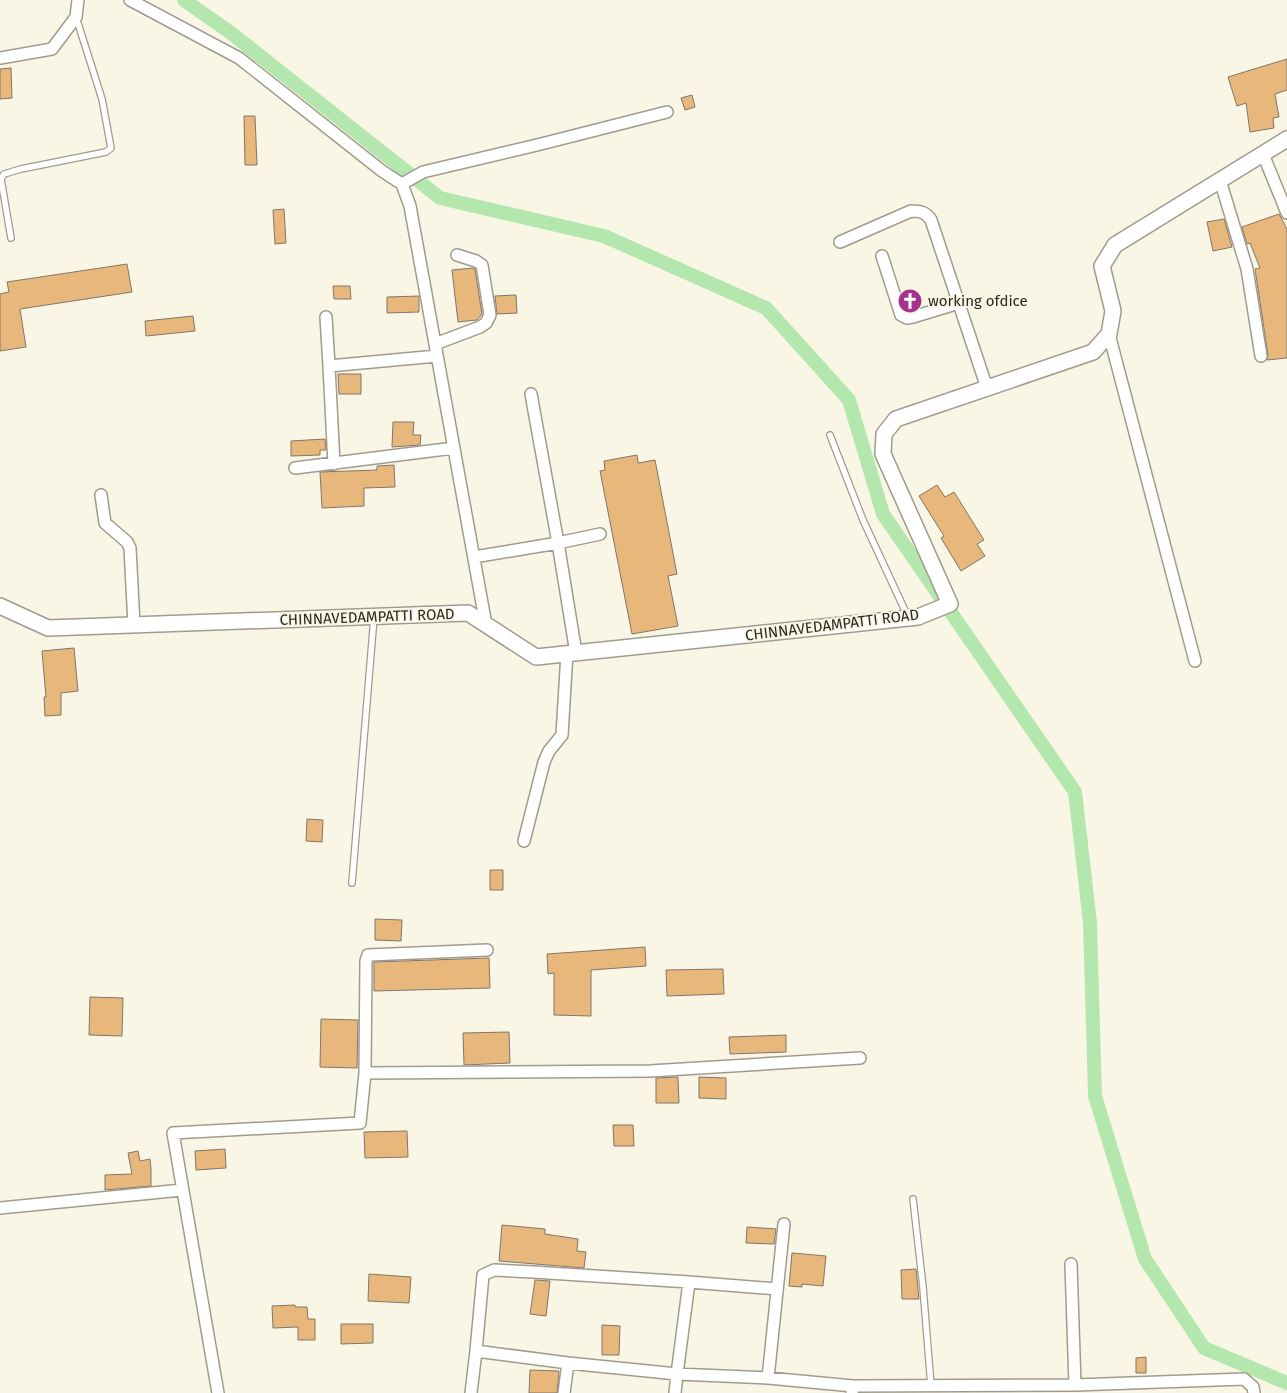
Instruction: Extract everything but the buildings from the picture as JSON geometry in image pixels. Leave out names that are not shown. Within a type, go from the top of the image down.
[{"type":"street","points":[[0,58],[52,49],[76,17],[78,0]]},
{"type":"street","points":[[130,0],[239,58],[382,171],[403,184],[410,206],[486,625]]},
{"type":"street","points":[[403,184],[423,172],[537,146],[668,112]]},
{"type":"street","points":[[1195,661],[1109,334],[1113,311],[1102,266],[1115,245],[1287,139]]},
{"type":"street","points":[[1263,154],[1287,213]]},
{"type":"street","points":[[1220,180],[1247,270],[1261,356]]},
{"type":"street","points":[[840,242],[911,211],[928,215],[987,388]]},
{"type":"street","points":[[435,344],[480,328],[486,323],[490,315],[482,265],[457,255]]},
{"type":"street","points":[[882,256],[901,315],[907,318],[913,317],[959,303]]},
{"type":"street","points":[[326,318],[334,464]]},
{"type":"street","name":"CHINNAVEDAMPATTI ROAD","points":[[0,606],[48,628],[468,614],[536,657],[913,618],[950,604],[884,454],[884,434],[896,419],[1093,352],[1109,334]]},
{"type":"street","points":[[329,366],[437,356]]},
{"type":"street","points":[[524,842],[544,762],[549,751],[562,735],[572,653],[558,543],[531,394]]},
{"type":"street","points":[[295,468],[454,448]]},
{"type":"street","points":[[101,496],[105,523],[127,542],[130,548],[134,625]]},
{"type":"street","points":[[474,558],[600,534]]},
{"type":"street","points":[[218,1393],[172,1133],[360,1122],[365,1073],[366,961],[368,956],[487,950]]},
{"type":"street","points":[[365,1073],[650,1071],[860,1058]]},
{"type":"street","points":[[0,1208],[182,1190]]},
{"type":"street","points":[[768,1378],[784,1224]]},
{"type":"street","points":[[1071,1264],[1075,1385]]},
{"type":"street","points":[[471,1393],[484,1275],[494,1270],[777,1289]]},
{"type":"street","points":[[675,1393],[689,1282]]},
{"type":"street","points":[[476,1351],[677,1374],[768,1378],[852,1390],[931,1386],[1075,1385],[1165,1388],[1244,1379],[1253,1387],[1254,1393]]},
{"type":"street","points":[[564,1393],[568,1363]]},
{"type":"lane","points":[[11,238],[1,179],[4,174],[106,152],[111,148],[102,99],[76,17]]},
{"type":"lane","points":[[830,435],[863,520],[913,618]]},
{"type":"lane","points":[[352,883],[374,617]]},
{"type":"lane","points":[[913,1199],[923,1286],[931,1386]]},
{"type":"waterway","points":[[184,0],[231,33],[440,198],[604,236],[766,308],[849,400],[883,514],[1075,792],[1090,923],[1095,1096],[1145,1259],[1204,1348],[1287,1383]]},
{"type":"place","name":"working ofdice","points":[[910,301]]}]
